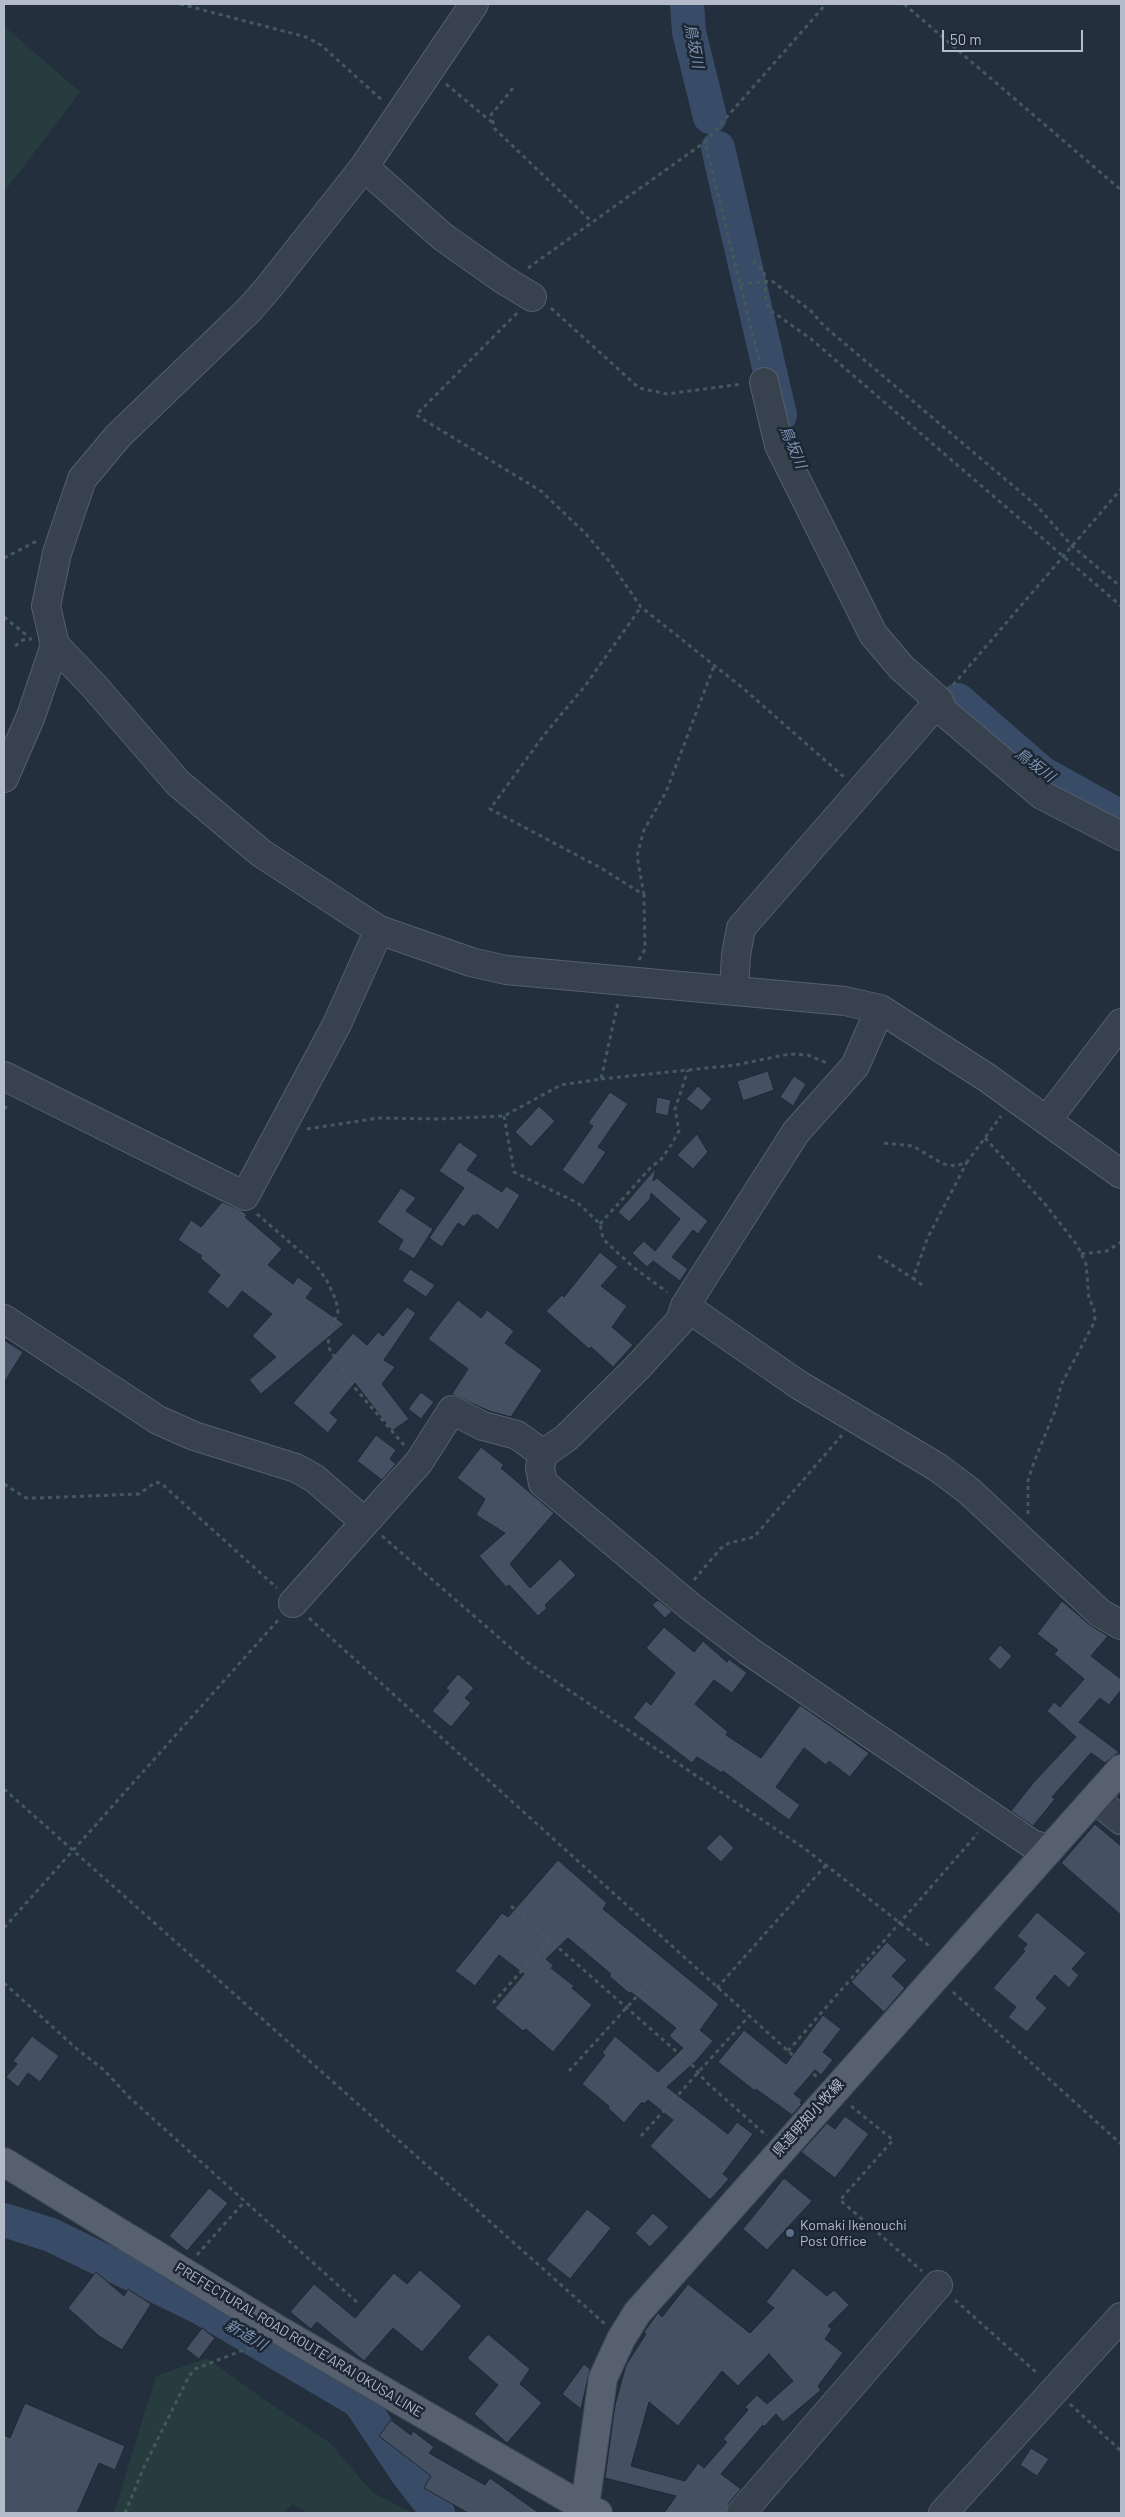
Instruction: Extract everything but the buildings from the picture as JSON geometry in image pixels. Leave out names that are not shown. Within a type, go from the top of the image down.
[{"type":"main road","name":"県道明知小牧線","points":[[589,2512],[603,2378],[621,2339],[637,2313],[781,2148],[1121,1769]]},
{"type":"main road","name":"PREFECTURAL ROAD ROUTE ARAI OKUSA LINE","points":[[4,2162],[277,2329],[589,2512]]},
{"type":"street","points":[[4,778],[31,716],[43,642],[46,606],[57,553],[82,478],[118,436],[249,310],[364,167],[474,4]]},
{"type":"street","points":[[364,167],[443,237],[523,292]]},
{"type":"street","points":[[764,382],[778,445],[872,634],[901,667],[939,701],[943,711],[1042,795],[1121,836]]},
{"type":"street","points":[[43,642],[94,686],[178,783],[261,853],[379,930],[471,962],[506,970],[845,1001],[880,1009],[1015,1097],[1121,1174]]},
{"type":"street","points":[[734,990],[736,955],[741,928],[939,701]]},
{"type":"street","points":[[4,1076],[245,1196],[337,1024],[379,930]]},
{"type":"street","points":[[880,1009],[855,1066],[796,1132],[685,1306],[680,1321],[636,1369],[566,1438],[543,1454],[540,1468],[544,1483],[679,1598],[749,1651],[1032,1844],[1048,1849]]},
{"type":"street","points":[[1047,1120],[1121,1023]]},
{"type":"street","points":[[685,1306],[799,1385],[937,1466],[969,1491],[1100,1613],[1121,1626]]},
{"type":"street","points":[[4,1319],[158,1420],[194,1436],[296,1468],[314,1478],[366,1522]]},
{"type":"street","points":[[293,1603],[419,1462],[452,1410],[483,1426],[517,1435],[543,1454]]},
{"type":"street","points":[[1095,1799],[1121,1820]]},
{"type":"street","points":[[741,2513],[938,2285]]},
{"type":"street","points":[[943,2513],[1121,2317]]},
{"type":"path","points":[[180,4],[306,37],[321,45],[400,116]]},
{"type":"path","points":[[826,4],[705,142],[528,267],[523,292],[416,415],[541,492],[586,533],[609,561],[641,607],[714,666],[860,790]]},
{"type":"path","points":[[904,4],[1121,190]]},
{"type":"path","points":[[439,79],[494,124]]},
{"type":"path","points":[[513,88],[490,115],[495,129],[592,222]]},
{"type":"path","points":[[523,292],[556,311],[639,388],[667,394],[764,382],[705,142]]},
{"type":"path","points":[[753,261],[762,270],[766,281],[765,296],[770,310],[811,339],[1121,606]]},
{"type":"path","points":[[741,284],[772,280],[812,311],[824,326],[1037,506],[1072,546],[1121,587]]},
{"type":"path","points":[[939,701],[1121,489]]},
{"type":"path","points":[[641,607],[585,686],[544,735],[490,809],[601,868],[644,896]]},
{"type":"path","points":[[4,617],[43,642]]},
{"type":"path","points":[[601,1079],[620,998],[644,949],[644,896],[638,856],[644,830],[666,792],[714,666]]},
{"type":"path","points":[[275,1143],[301,1131],[336,1123],[379,1118],[438,1120],[504,1116],[561,1085],[736,1065],[789,1054],[808,1055],[826,1061],[845,1077]]},
{"type":"path","points":[[600,1224],[652,1166],[660,1161],[671,1145],[679,1130],[675,1109],[688,1070]]},
{"type":"path","points":[[914,1279],[927,1239],[967,1162],[1015,1097]]},
{"type":"path","points":[[504,1116],[514,1172],[578,1203],[600,1224],[603,1239],[633,1267],[685,1306]]},
{"type":"path","points":[[985,1138],[1045,1204],[1077,1245],[1086,1264],[1089,1299],[1094,1308],[1095,1321],[1061,1386],[1055,1411],[1028,1481],[1029,1547]]},
{"type":"path","points":[[884,1143],[912,1146],[943,1164],[956,1166],[967,1162]]},
{"type":"path","points":[[245,1196],[248,1206],[316,1265],[336,1300],[338,1312],[328,1336],[329,1348],[354,1387],[419,1462]]},
{"type":"path","points":[[1081,1254],[1107,1251],[1121,1242]]},
{"type":"path","points":[[878,1256],[922,1285]]},
{"type":"path","points":[[679,1598],[720,1549],[729,1543],[754,1537],[856,1419]]},
{"type":"path","points":[[4,1484],[26,1498],[139,1494],[156,1482],[162,1484],[788,2052],[832,2091],[893,2140],[840,2200],[938,2285],[1121,2451]]},
{"type":"path","points":[[366,1522],[528,1662],[804,1848],[900,1923],[942,1968],[1121,2144]]},
{"type":"path","points":[[4,1928],[293,1603]]},
{"type":"path","points":[[4,1789],[621,2339]]},
{"type":"path","points":[[788,2052],[992,1817]]},
{"type":"path","points":[[717,1988],[826,1865]]},
{"type":"path","points":[[511,1906],[781,2148]]},
{"type":"path","points":[[493,2003],[549,1940]]},
{"type":"path","points":[[4,1983],[78,2050],[104,2070],[130,2098],[359,2304]]},
{"type":"path","points":[[569,2071],[649,1983]]},
{"type":"path","points":[[641,2136],[699,2074],[749,2016]]},
{"type":"path","points":[[186,2272],[205,2244],[245,2201]]},
{"type":"path","points":[[125,2513],[144,2467],[189,2376],[195,2369],[250,2349],[270,2338],[277,2329]]},
{"type":"green space","points":[[4,26],[80,92],[4,192]]},
{"type":"green space","points":[[207,2358],[266,2401],[330,2443],[372,2492],[412,2513],[308,2513],[292,2504],[285,2513],[114,2513],[156,2376]]},
{"type":"waterway","name":"鳥坂川","points":[[687,4],[689,32],[710,117]]},
{"type":"waterway","name":"鳥坂川","points":[[718,148],[780,415]]},
{"type":"waterway","name":"鳥坂川","points":[[958,700],[1042,773],[1121,817]]},
{"type":"waterway","name":"新造川","points":[[4,2220],[51,2235],[201,2308],[359,2401],[407,2473],[438,2513]]},
{"type":"place","name":"Komaki Ikenouchi Post Office","points":[[790,2233]]}]
